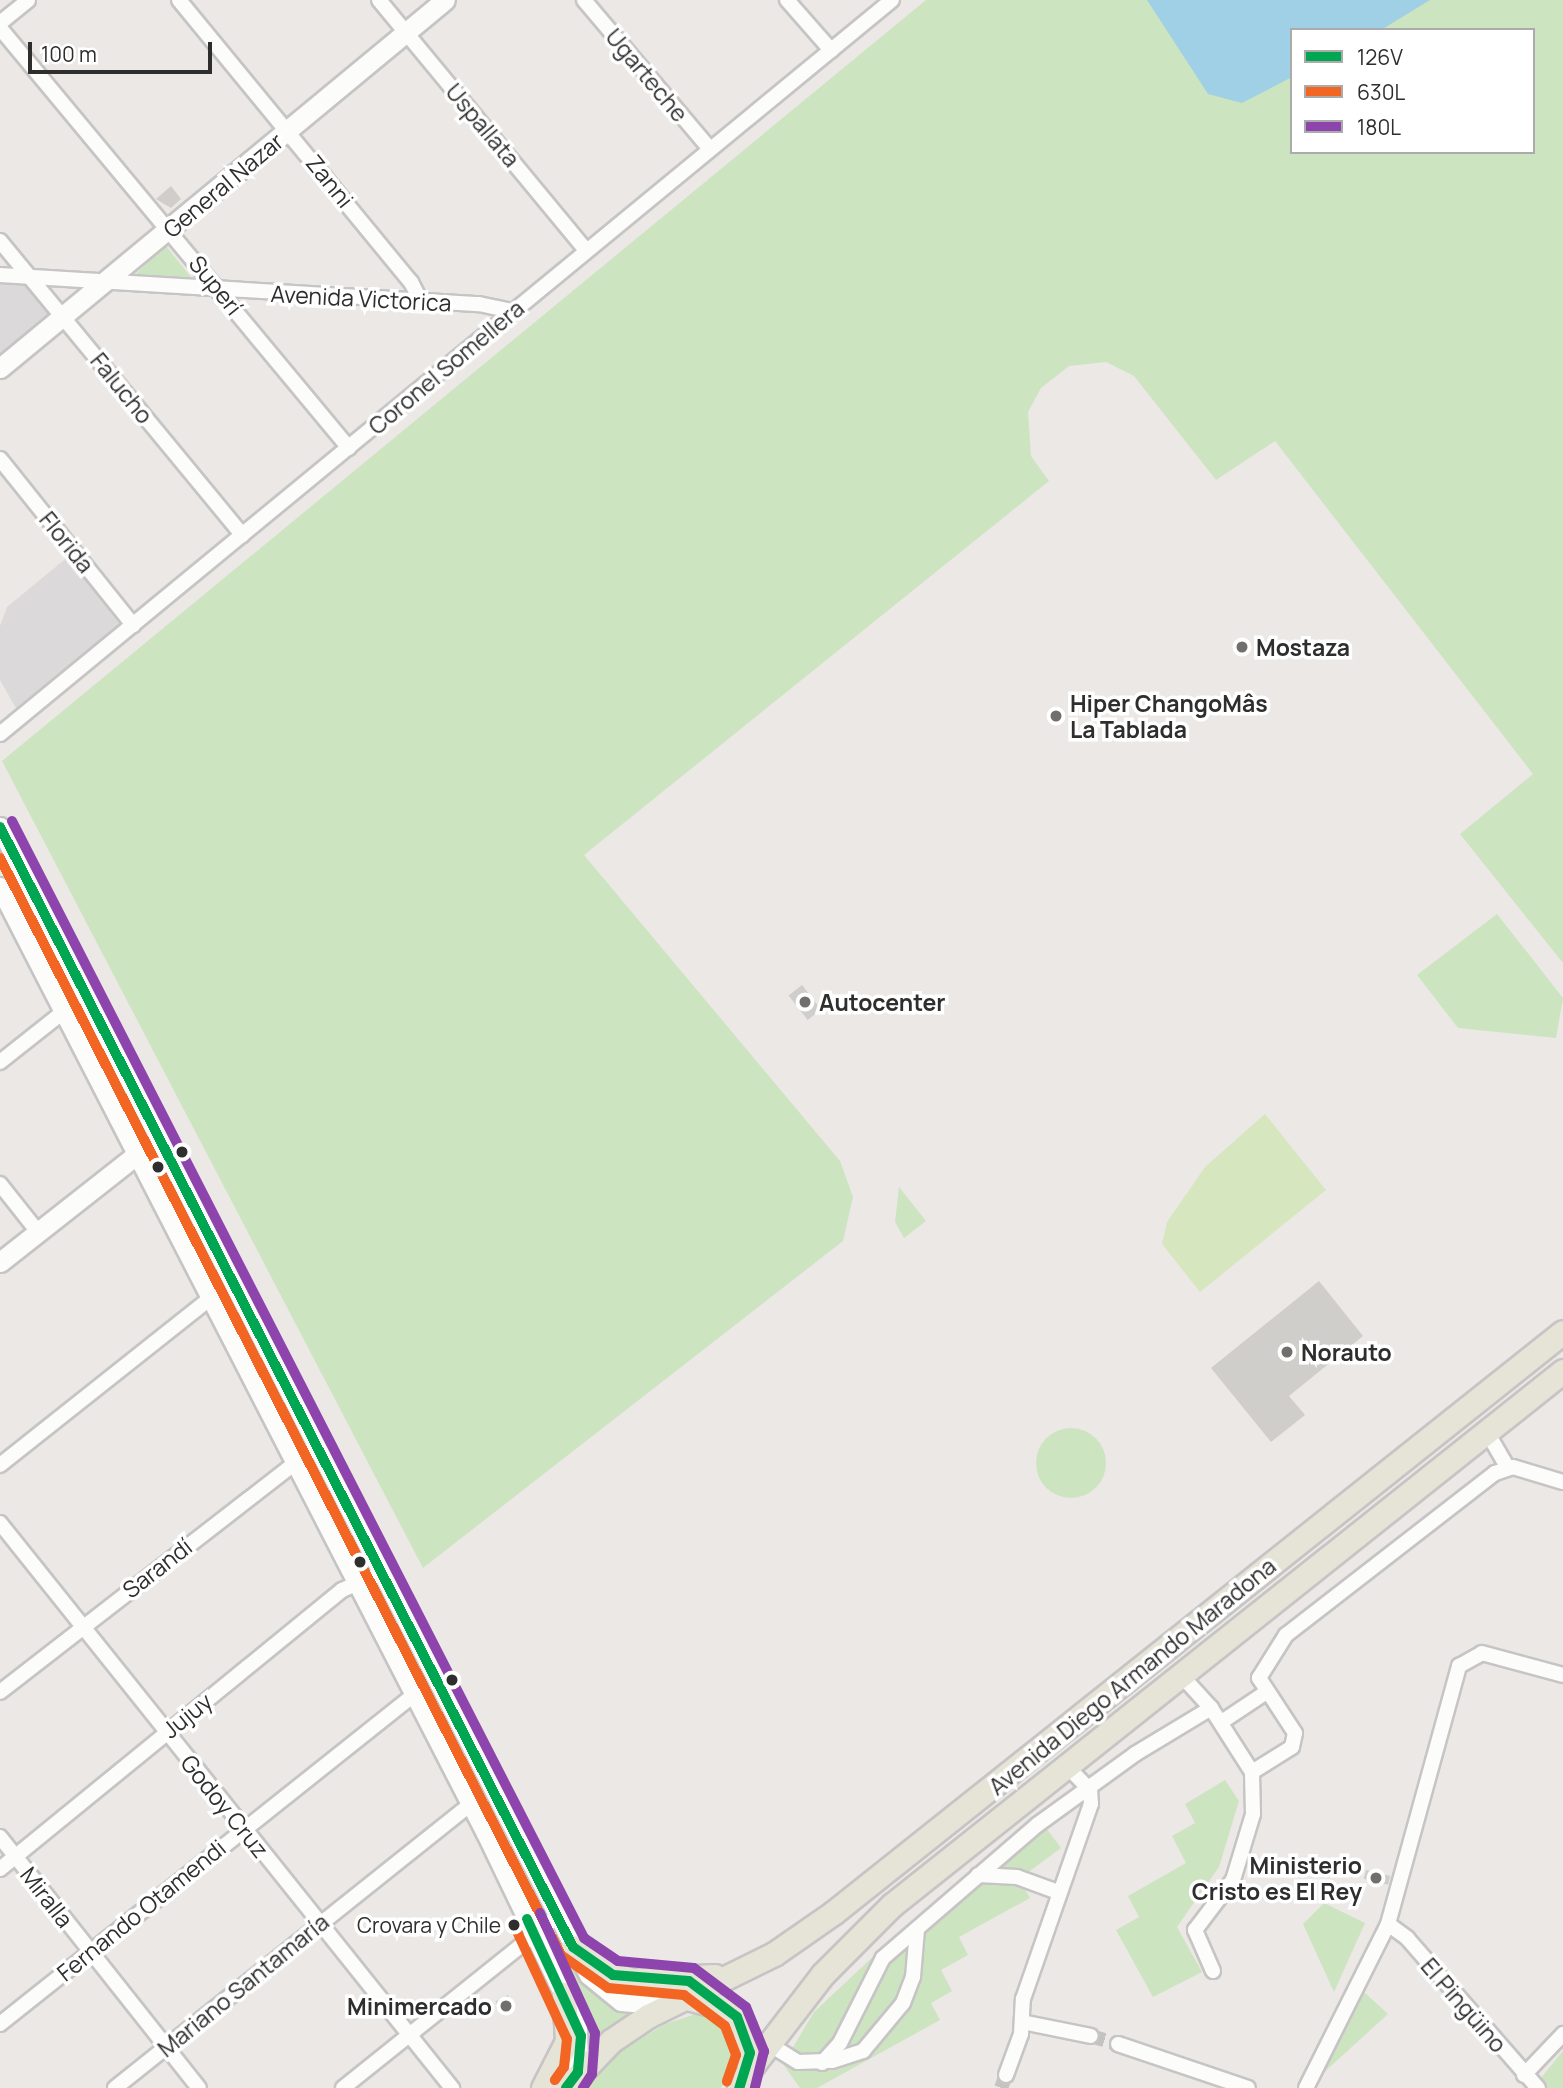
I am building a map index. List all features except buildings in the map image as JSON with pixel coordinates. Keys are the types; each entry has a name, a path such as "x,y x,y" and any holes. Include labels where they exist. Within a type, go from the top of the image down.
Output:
{"main road":[{"name":"General Nazar","path":"0,368 445,0"},
{"path":"0,827 157,1140 573,1947 607,1995 640,2004 687,1994"},
{"path":"0,887 135,1154 358,1581 564,1994 581,2036 572,2080"},
{"path":"0,1262 135,1154 157,1140"},
{"name":"Avenida Diego Armando Maradona","path":"572,2080 611,2041 687,1994 743,1970 801,1936 874,1882 1563,1332"},
{"name":"Avenida Diego Armando Maradona","path":"744,2079 769,2044 862,1932 1563,1371"},
{"path":"573,1947 613,1975 687,1994 726,2008 749,2040 744,2079"},
{"path":"543,2088 567,2041 564,1994"}],"street":[{"path":"0,23 28,0"},
{"name":"Zanni","path":"179,0 411,282 421,302"},
{"name":"Uspallata","path":"379,0 586,250"},
{"name":"Ugarteche","path":"584,0 710,149"},
{"path":"787,0 831,51"},
{"name":"Coronel Somellera","path":"0,734 892,0"},
{"name":"Superí","path":"0,28 170,229 349,448"},
{"name":"Falucho","path":"0,241 242,535"},
{"name":"Avenida Victorica","path":"0,275 222,292 421,302 512,311"},
{"name":"Florida","path":"0,459 133,625"},
{"path":"0,1062 63,1012"},
{"path":"0,1184 38,1232"},
{"path":"0,1465 211,1298"},
{"path":"1487,1432 1507,1466 1563,1482"},
{"name":"Sarandí","path":"0,1692 295,1460 316,1447"},
{"path":"1252,1772 1295,1742 1259,1686 1261,1669 1297,1625 1507,1466"},
{"name":"Godoy Cruz","path":"0,1523 452,2088"},
{"name":"Jujuy","path":"0,1869 166,1732 358,1581 382,1573"},
{"path":"1306,2088 1388,1924 1459,1665 1482,1653 1563,1675"},
{"path":"1181,1675 1223,1721 1252,1772 1253,1814 1233,1880 1195,1930 1213,1971"},
{"name":"Fernando Otamendi","path":"0,2024 243,1827 415,1693"},
{"path":"1223,1721 1265,1693"},
{"path":"822,2063 840,2043 880,1962 1037,1825 1090,1790 1136,1754 1211,1709"},
{"path":"1006,2076 1022,2022 1023,1999 1058,1892 1091,1804 1090,1790 1067,1766"},
{"name":"Mariano Santamaría","path":"115,2088 471,1804"},
{"name":"Miralla","path":"0,1837 198,2088"},
{"path":"978,1875 1017,1877 1058,1892"},
{"path":"343,2088 558,1916"},
{"name":"El Pingüino","path":"1388,1924 1406,1938 1538,2088"},
{"path":"769,2044 790,2060 822,2063 863,2051 892,2022 914,1977 917,1929"},
{"path":"1022,2022 1091,2036"},
{"path":"1524,2074 1563,2034"},
{"path":"1118,2044 1248,2088"}],"shaded area":[{"path":"0,282 29,283 52,309 51,316 0,359"},
{"path":"69,556 119,624 17,710 0,680 0,626 7,607"}],"green space":[{"path":"926,0 1563,0 1563,963 1460,834 1533,774 1275,441 1216,480 1134,376 1106,362 1069,366 1041,388 1028,412 1031,456 1049,481 584,855 840,1161 853,1197 843,1241 423,1568 2,761"},
{"path":"166,246 194,281 131,278"},
{"path":"0,836 142,1120 138,1124 129,1120 0,869"},
{"path":"1497,914 1563,998 1556,1038 1458,1028 1417,975"},
{"path":"1265,1114 1326,1190 1200,1292 1162,1244 1167,1222 1205,1167"},
{"path":"154,1159 161,1163 309,1437 307,1449 297,1443 154,1168"},
{"path":"899,1187 926,1221 904,1238 895,1222"},
{"path":"1071,1428 1096,1438 1106,1463 1096,1488 1071,1498 1046,1488 1036,1463 1046,1438"},
{"path":"317,1463 368,1562 366,1566 356,1563 309,1472"},
{"path":"389,1607 489,1806 439,1711 425,1699 383,1614"},
{"path":"1225,1780 1239,1801 1219,1867 1177,1927 1202,1972 1153,1997 1116,1930 1139,1917 1128,1896 1186,1863 1172,1836 1195,1823 1185,1804"},
{"path":"1038,1817 1061,1848 1019,1879 1030,1898 959,1937 968,1955 941,1970 952,1991 931,2003 940,2020 817,2088 800,2088 783,2064 814,2012 907,1925"},
{"path":"501,1836 511,1838 548,1914 544,1918 535,1916 498,1840"},
{"path":"1324,1903 1365,1923 1334,1992 1303,1924"},
{"path":"550,1931 558,1932 602,1998 634,2011 594,2040 546,1940"},
{"path":"1364,1992 1388,2014 1321,2075"},
{"path":"699,2013 719,2018 737,2041 737,2059 721,2088 580,2088 615,2054 665,2024"},
{"path":"1563,2051 1563,2088 1540,2088 1536,2084"}],"water":[{"path":"1147,0 1430,0 1384,28 1290,28 1290,78 1242,103 1208,94"}],"tunnel":[{"path":"1091,2036 1118,2044"},
{"path":"1001,2088 1006,2075"}],"transit line":[{"name":"180L","path":"12,821 584,1938 618,1961 694,1968 746,2007 764,2051 755,2088"},
{"name":"126V","path":"0,827 573,1947 613,1975 689,1981 737,2017 750,2053 739,2088"},
{"name":"630L","path":"0,858 561,1955 608,1988 684,1995 725,2026 736,2055 727,2081"},
{"name":"180L","path":"540,1913 595,2033 592,2074 583,2088"},
{"name":"126V","path":"527,1919 581,2036 578,2072 566,2088"},
{"name":"630L","path":"514,1925 567,2039 564,2067 555,2080"}],"place":[{"name":"Mostaza","path":"1242,647"},
{"name":"Hiper ChangoMâs La Tablada","path":"1056,716"},
{"name":"Autocenter","path":"805,1002"},
{"name":"Norauto","path":"1287,1352"},
{"name":"Ministerio Cristo es El Rey","path":"1376,1878"},
{"name":"Crovara y Chile","path":"514,1925"},
{"name":"Minimercado","path":"506,2006"}]}
